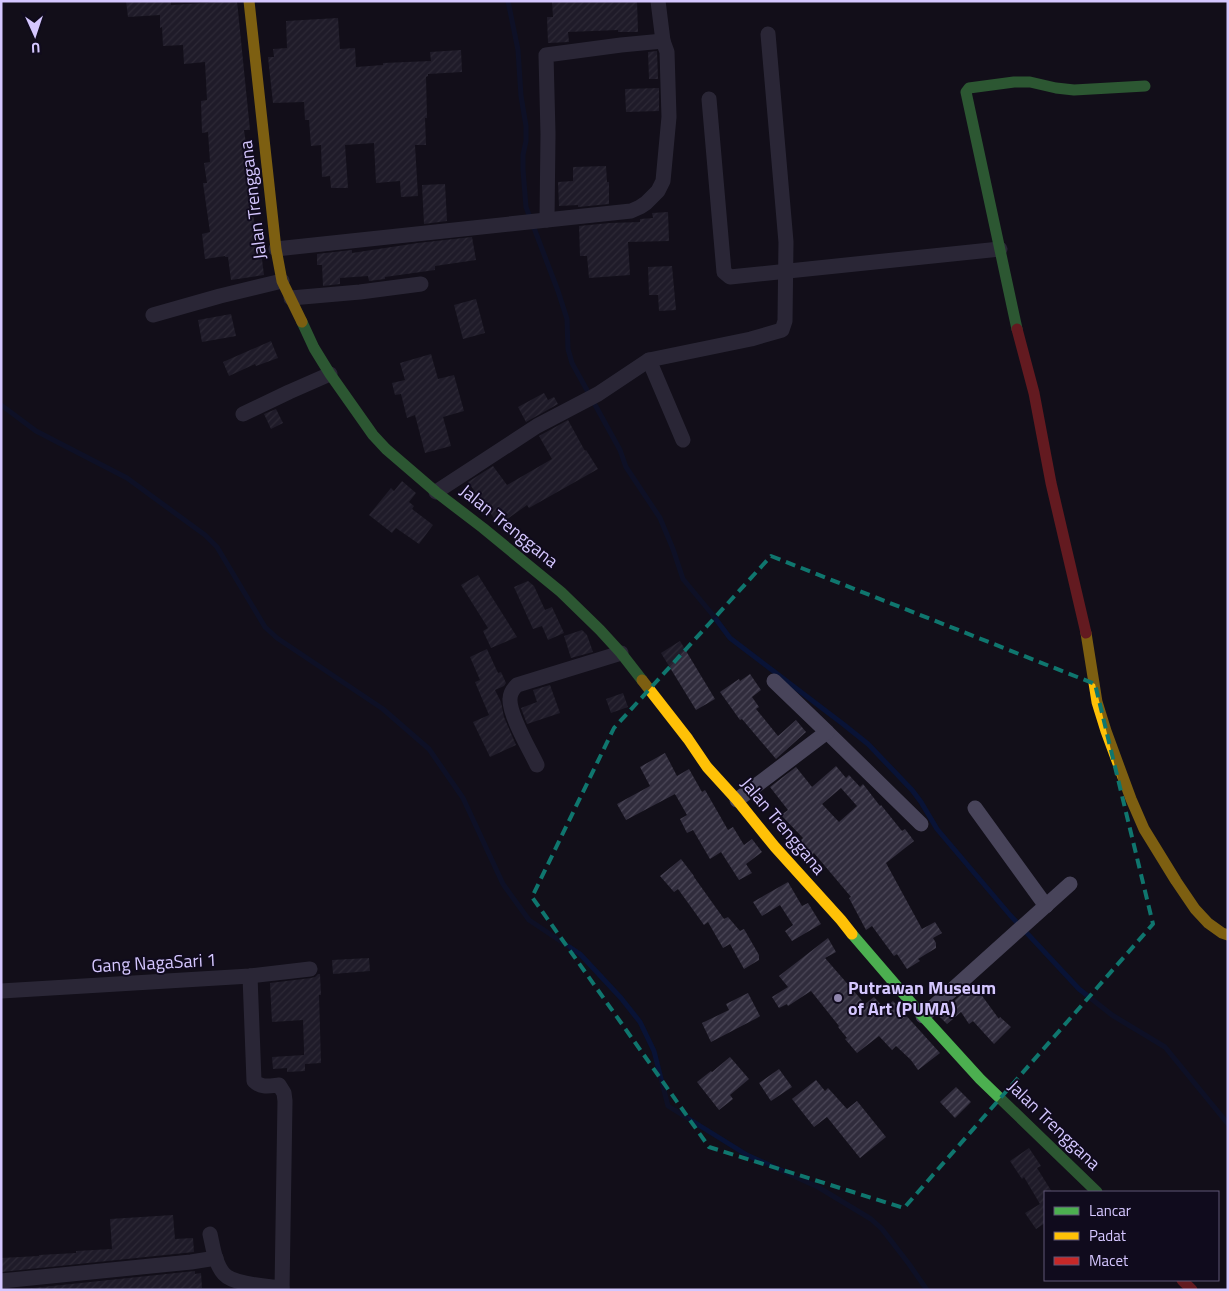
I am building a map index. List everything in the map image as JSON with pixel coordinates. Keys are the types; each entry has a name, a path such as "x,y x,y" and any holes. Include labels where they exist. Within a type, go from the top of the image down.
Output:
{"main road":[{"name":"Jalan Trenggana","path":"249,1 276,249 282,280 314,348 330,374 386,449 580,609 621,653 688,739 707,767 738,800 775,847 841,920 966,1065 1096,1191"},
{"path":"1145,86 1074,90 1030,82 1014,82 974,87 967,90 966,94 1017,328 1034,393 1051,483 1085,628 1097,702 1106,731 1144,829 1195,909 1208,923 1228,935"},
{"path":"1183,1281 1192,1290"}],"street":[{"path":"276,249 631,211 640,207 658,191 663,181 669,117 667,52 663,41 658,1"},
{"path":"768,34 786,242 786,271"},
{"path":"547,220 548,134 546,55 621,44 663,41"},
{"path":"709,99 724,272 730,277 1000,249"},
{"name":"Jalan Trenggana","path":"436,492 537,426 598,394 649,360 751,339 782,330 785,321 786,271"},
{"path":"153,316 282,280"},
{"path":"291,298 420,284"},
{"path":"649,360 683,440"},
{"path":"244,414 330,374"},
{"path":"537,765 511,712 510,699 512,690 517,685 621,653"},
{"path":"774,681 921,824"},
{"path":"738,800 827,732"},
{"path":"975,808 1046,906"},
{"path":"923,1016 1070,884"},
{"name":"Gang NagaSari 1","path":"1,991 250,976 310,969"},
{"path":"210,1234 216,1258 224,1274 230,1279 282,1289 285,1101 284,1093 279,1085 262,1086 254,1081 250,976"},
{"path":"1,1281 216,1258"}],"highlighted area":[{"path":"771,556 1095,684 1153,924 904,1208 709,1147 532,897 614,728"}],"building":[{"path":"126,1 171,1 171,5 237,1 250,130 244,130 250,171 255,171 259,213 253,214 258,245 260,244 264,275 231,280 228,257 205,259 202,234 210,232 203,183 207,183 204,163 210,162 208,132 202,133 201,101 207,100 205,62 184,64 183,45 163,46 160,15 128,17"},
{"path":"552,1 637,1 638,32 618,32 618,30 568,32 569,42 548,43 547,17 553,17"},
{"path":"338,18 340,49 355,48 356,67 383,65 383,63 431,61 430,52 461,50 462,72 428,74 426,77 426,145 415,145 418,196 401,197 400,181 376,183 374,143 345,145 348,188 331,188 330,176 322,177 321,145 311,146 309,120 305,120 304,102 273,103 268,57 274,57 273,49 287,48 286,21"},
{"path":"657,51 658,79 649,79 648,52"},
{"path":"659,88 659,111 626,112 625,89"},
{"path":"606,166 607,182 609,182 609,204 578,207 578,205 559,206 558,182 573,181 573,167"},
{"path":"445,184 447,221 424,224 422,185"},
{"path":"668,212 669,241 628,242 630,275 589,278 587,256 580,256 579,226 640,222 640,219 653,218 652,213"},
{"path":"472,237 476,260 435,266 435,270 369,281 368,276 340,278 340,284 323,286 322,265 317,265 317,254 352,250 352,253"},
{"path":"672,266 676,310 659,311 658,295 649,295 648,267"},
{"path":"476,299 485,333 463,339 454,305"},
{"path":"231,314 236,336 202,342 198,320"},
{"path":"271,341 278,358 256,366 255,364 229,376 223,362"},
{"path":"431,354 438,379 454,375 464,411 443,417 451,446 425,453 415,415 407,418 401,394 395,395 392,383 405,380 400,363"},
{"path":"544,393 548,400 554,397 558,404 526,422 518,407"},
{"path":"276,409 283,423 271,429 264,414"},
{"path":"568,420 585,451 598,469 529,508 527,505 499,525 468,482 493,466 507,485 552,459 539,436"},
{"path":"402,481 416,493 409,502 414,506 412,509 433,525 419,544 396,528 392,533 369,515 391,488 394,491"},
{"path":"478,575 517,637 491,648 483,631 488,628 461,585"},
{"path":"528,581 534,586 545,610 552,607 564,633 548,640 542,626 533,629 514,587"},
{"path":"582,630 587,635 593,652 571,658 564,636"},
{"path":"680,641 715,699 696,710 661,653"},
{"path":"487,649 498,673 501,672 506,683 495,690 516,745 490,757 473,722 489,715 475,682 480,680 470,657"},
{"path":"750,674 761,690 752,697 759,707 756,709 778,736 796,720 806,732 776,759 742,719 740,720 720,692"},
{"path":"550,685 560,713 527,724 521,708 537,702 533,690"},
{"path":"623,693 628,707 611,713 606,699"},
{"path":"665,753 677,776 689,769 702,792 705,790 728,830 733,827 744,845 752,839 762,852 746,864 752,873 739,880 721,852 710,859 693,830 687,833 680,819 687,815 675,794 626,820 617,804 650,786 640,767"},
{"path":"836,766 846,778 849,775 860,787 863,784 902,831 905,829 914,841 886,863 922,929 935,922 942,933 933,938 936,948 918,959 920,961 907,969 897,954 894,956 872,926 866,930 849,898 851,897 814,853 809,858 797,844 803,838 781,815 788,810 770,787 796,767 812,787","holes":["841,788 857,806 839,822 822,804"]},
{"path":"681,859 724,919 728,917 740,931 744,929 759,955 759,960 744,969 730,944 723,948 708,922 704,925 678,889 674,892 660,876"},
{"path":"788,882 802,906 808,903 821,924 792,941 785,931 793,925 780,905 762,916 753,902"},
{"path":"828,938 836,952 825,958 865,1004 874,997 884,1008 893,1001 940,1053 918,1070 911,1060 896,1046 892,1050 879,1036 857,1053 845,1039 847,1038 839,1026 811,991 788,1006 787,1004 779,1008 772,997 788,987 779,976"},
{"path":"369,958 370,971 333,974 332,960"},
{"path":"320,974 321,995 319,995 321,1063 305,1064 305,1071 287,1072 287,1068 273,1069 272,1057 304,1055 303,1020 272,1022 270,983 311,978"},
{"path":"972,985 999,1019 1000,1017 1011,1027 994,1044 973,1021 969,1024 961,1012 947,1024 938,1015"},
{"path":"748,993 760,1016 711,1042 702,1023 729,1010 726,1004"},
{"path":"730,1057 749,1079 730,1095 733,1099 719,1110 697,1082"},
{"path":"779,1069 792,1087 771,1101 759,1083"},
{"path":"816,1080 825,1091 828,1088 847,1109 857,1101 886,1137 860,1158 827,1117 814,1127 792,1099"},
{"path":"956,1087 971,1102 955,1118 940,1102"},
{"path":"1029,1148 1041,1166 1037,1168 1051,1191 1044,1191 1044,1224 1036,1229 1025,1213 1040,1204 1024,1177 1022,1179 1010,1161"},
{"path":"173,1215 175,1239 193,1238 194,1252 1,1272 1,1258 112,1249 110,1219"},
{"path":"195,1271 195,1274 201,1273 202,1288 174,1290 14,1290"}],"waterway":[{"path":"508,1 518,50 521,96 526,126 526,141 523,155 526,207 567,319 568,349 572,363 620,450 626,467 660,518 683,579 730,638 868,744 912,790 937,829 1010,915 1079,989 1112,1015 1165,1047 1228,1124"},
{"path":"1,405 36,431 127,478 205,535 217,547 265,627 277,638 383,709 429,749 463,798 503,884 529,920 580,954 621,998 640,1022 654,1051 668,1106 747,1155 818,1187 871,1219 882,1229 927,1290"}],"traffic: fast":[{"path":"1017,329 966,92 969,88 1014,82 1030,82 1074,90 1145,86"},
{"path":"302,322 314,348 330,374 373,435 386,449 436,492 561,592 600,630 642,680"},
{"path":"852,934 980,1079 1096,1191"}],"traffic: slow":[{"path":"249,1 276,249 282,281 302,322"},
{"path":"1086,633 1097,702 1131,799 1144,829 1195,909 1208,923 1228,935"},
{"path":"642,680 688,739 707,767 852,934"}],"traffic: jam":[{"path":"1017,329 1034,393 1051,483 1086,633"},
{"path":"1183,1281 1192,1290"}],"place":[{"name":"Putrawan Museum of Art (PUMA)","path":"838,998"}]}
